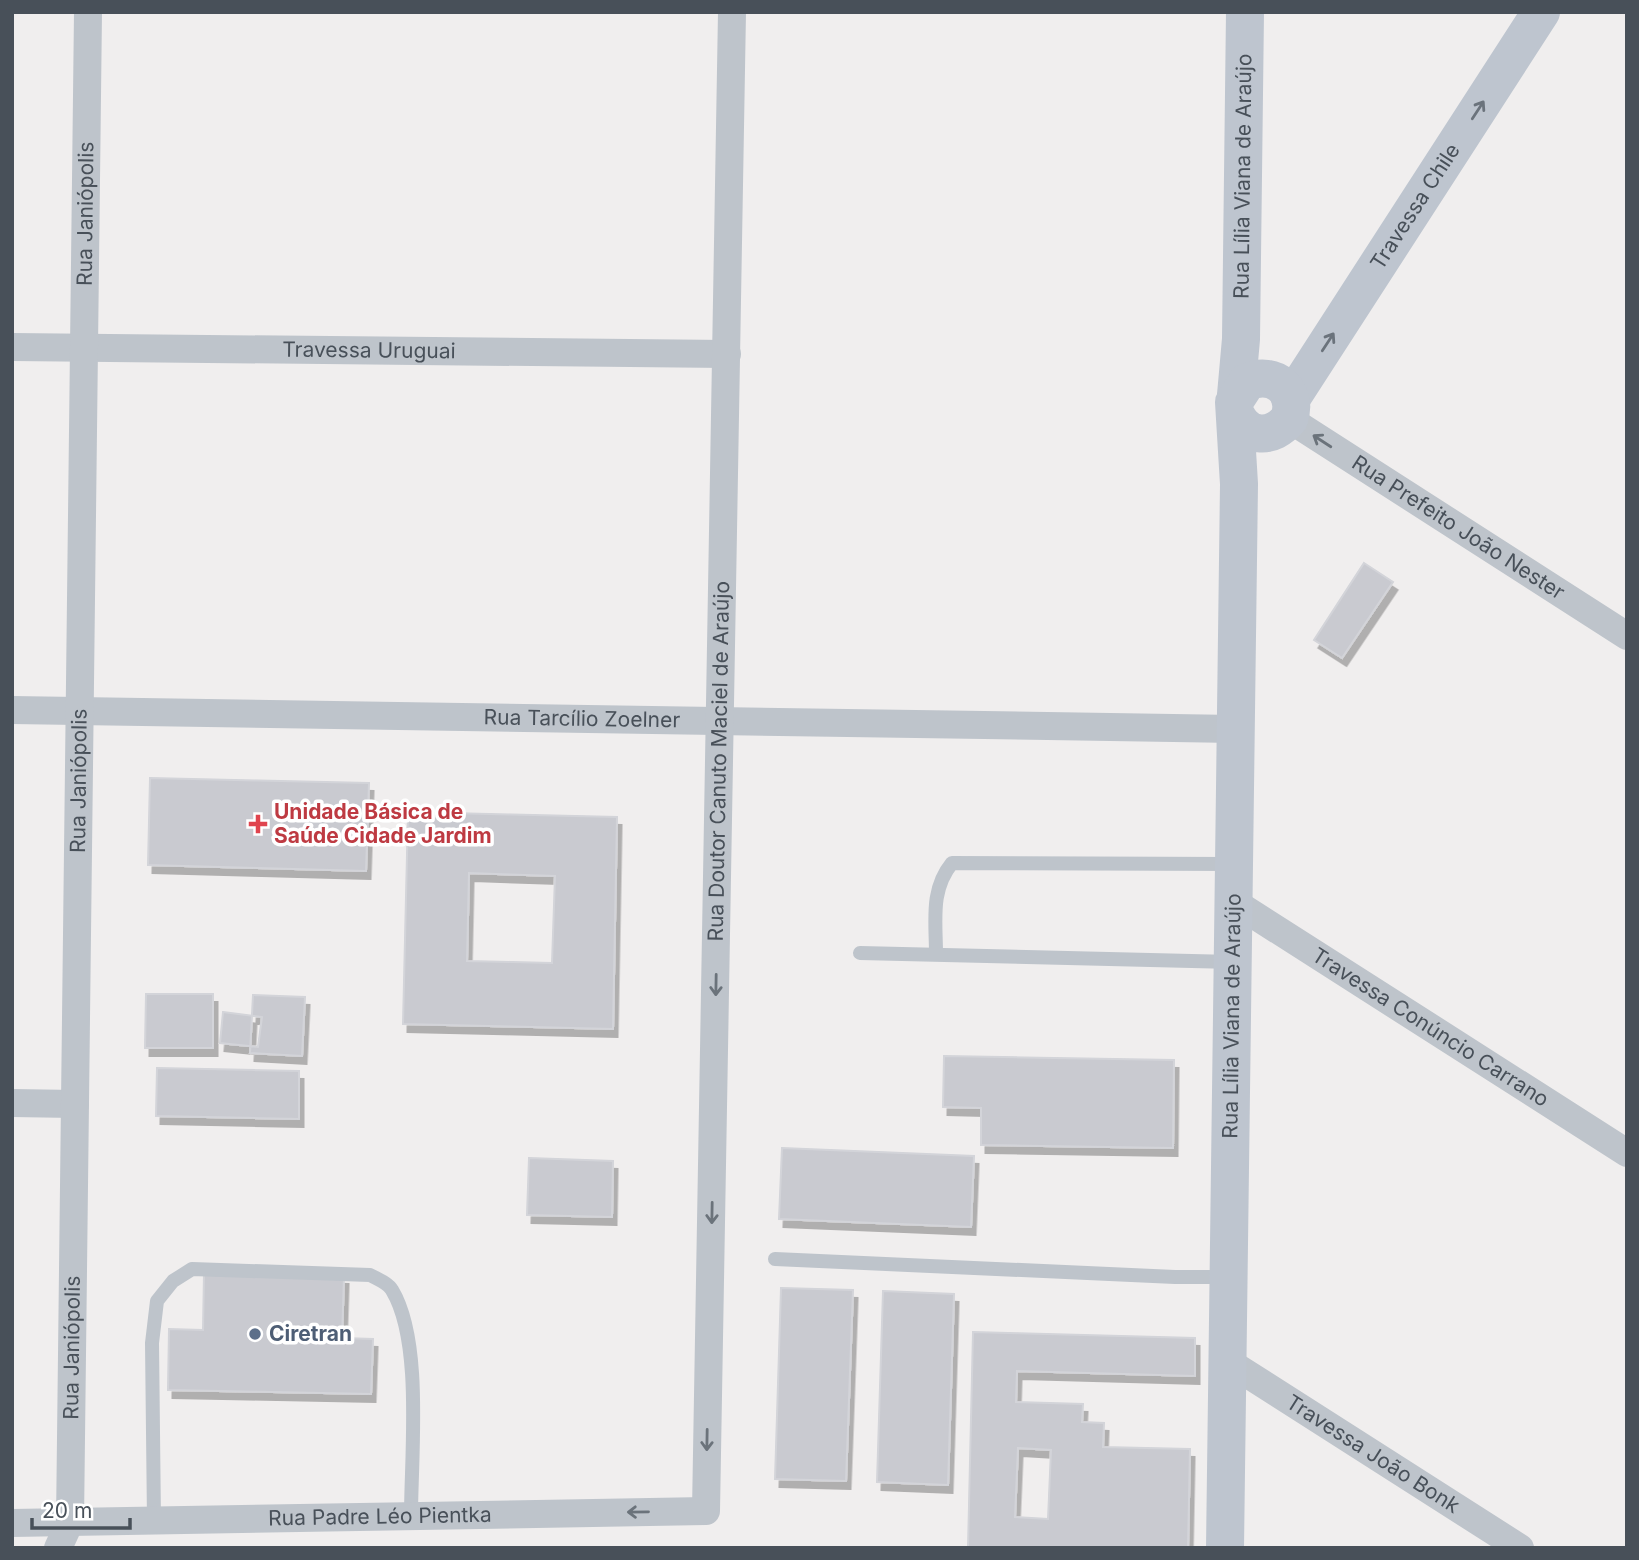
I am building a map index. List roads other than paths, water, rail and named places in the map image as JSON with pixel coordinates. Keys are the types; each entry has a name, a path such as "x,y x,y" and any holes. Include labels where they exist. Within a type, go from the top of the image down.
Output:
{"street":[{"name":"Rua Janiópolis","path":"58,1548 70,1522 88,12"},
{"name":"Rua Doutor Canuto Maciel de Araújo","path":"706,1511 732,12"},
{"name":"Rua Lília Viana de Araújo","path":"1225,1548 1239,484 1260,407 1241,340 1245,12"},
{"name":"Travessa Chile","path":"1260,407 1541,12"},
{"name":"Travessa Uruguai","path":"12,347 727,354"},
{"name":"Rua Prefeito João Nester","path":"1260,407 1627,636"},
{"name":"Rua Tarcílio Zoelner","path":"12,710 1236,729"},
{"name":"Travessa Conúncio Carrano","path":"1234,902 1627,1153"},
{"path":"12,1103 75,1104"},
{"name":"Travessa João Bonk","path":"1227,1361 1520,1548"},
{"name":"Rua Padre Léo Pientka","path":"12,1523 706,1511"}],"lane":[{"path":"936,954 936,892 942,876 952,863 1234,864"},
{"path":"860,953 1233,962"},
{"path":"775,1259 1175,1278 1229,1277"},
{"path":"153,1521 152,1343 156,1301 173,1281 192,1269 370,1276 391,1287 403,1316 411,1350 411,1516"}],"place":[{"name":"Unidade Básica de Saúde Cidade Jardim","path":"258,824"},
{"name":"Ciretran","path":"255,1334"}]}
